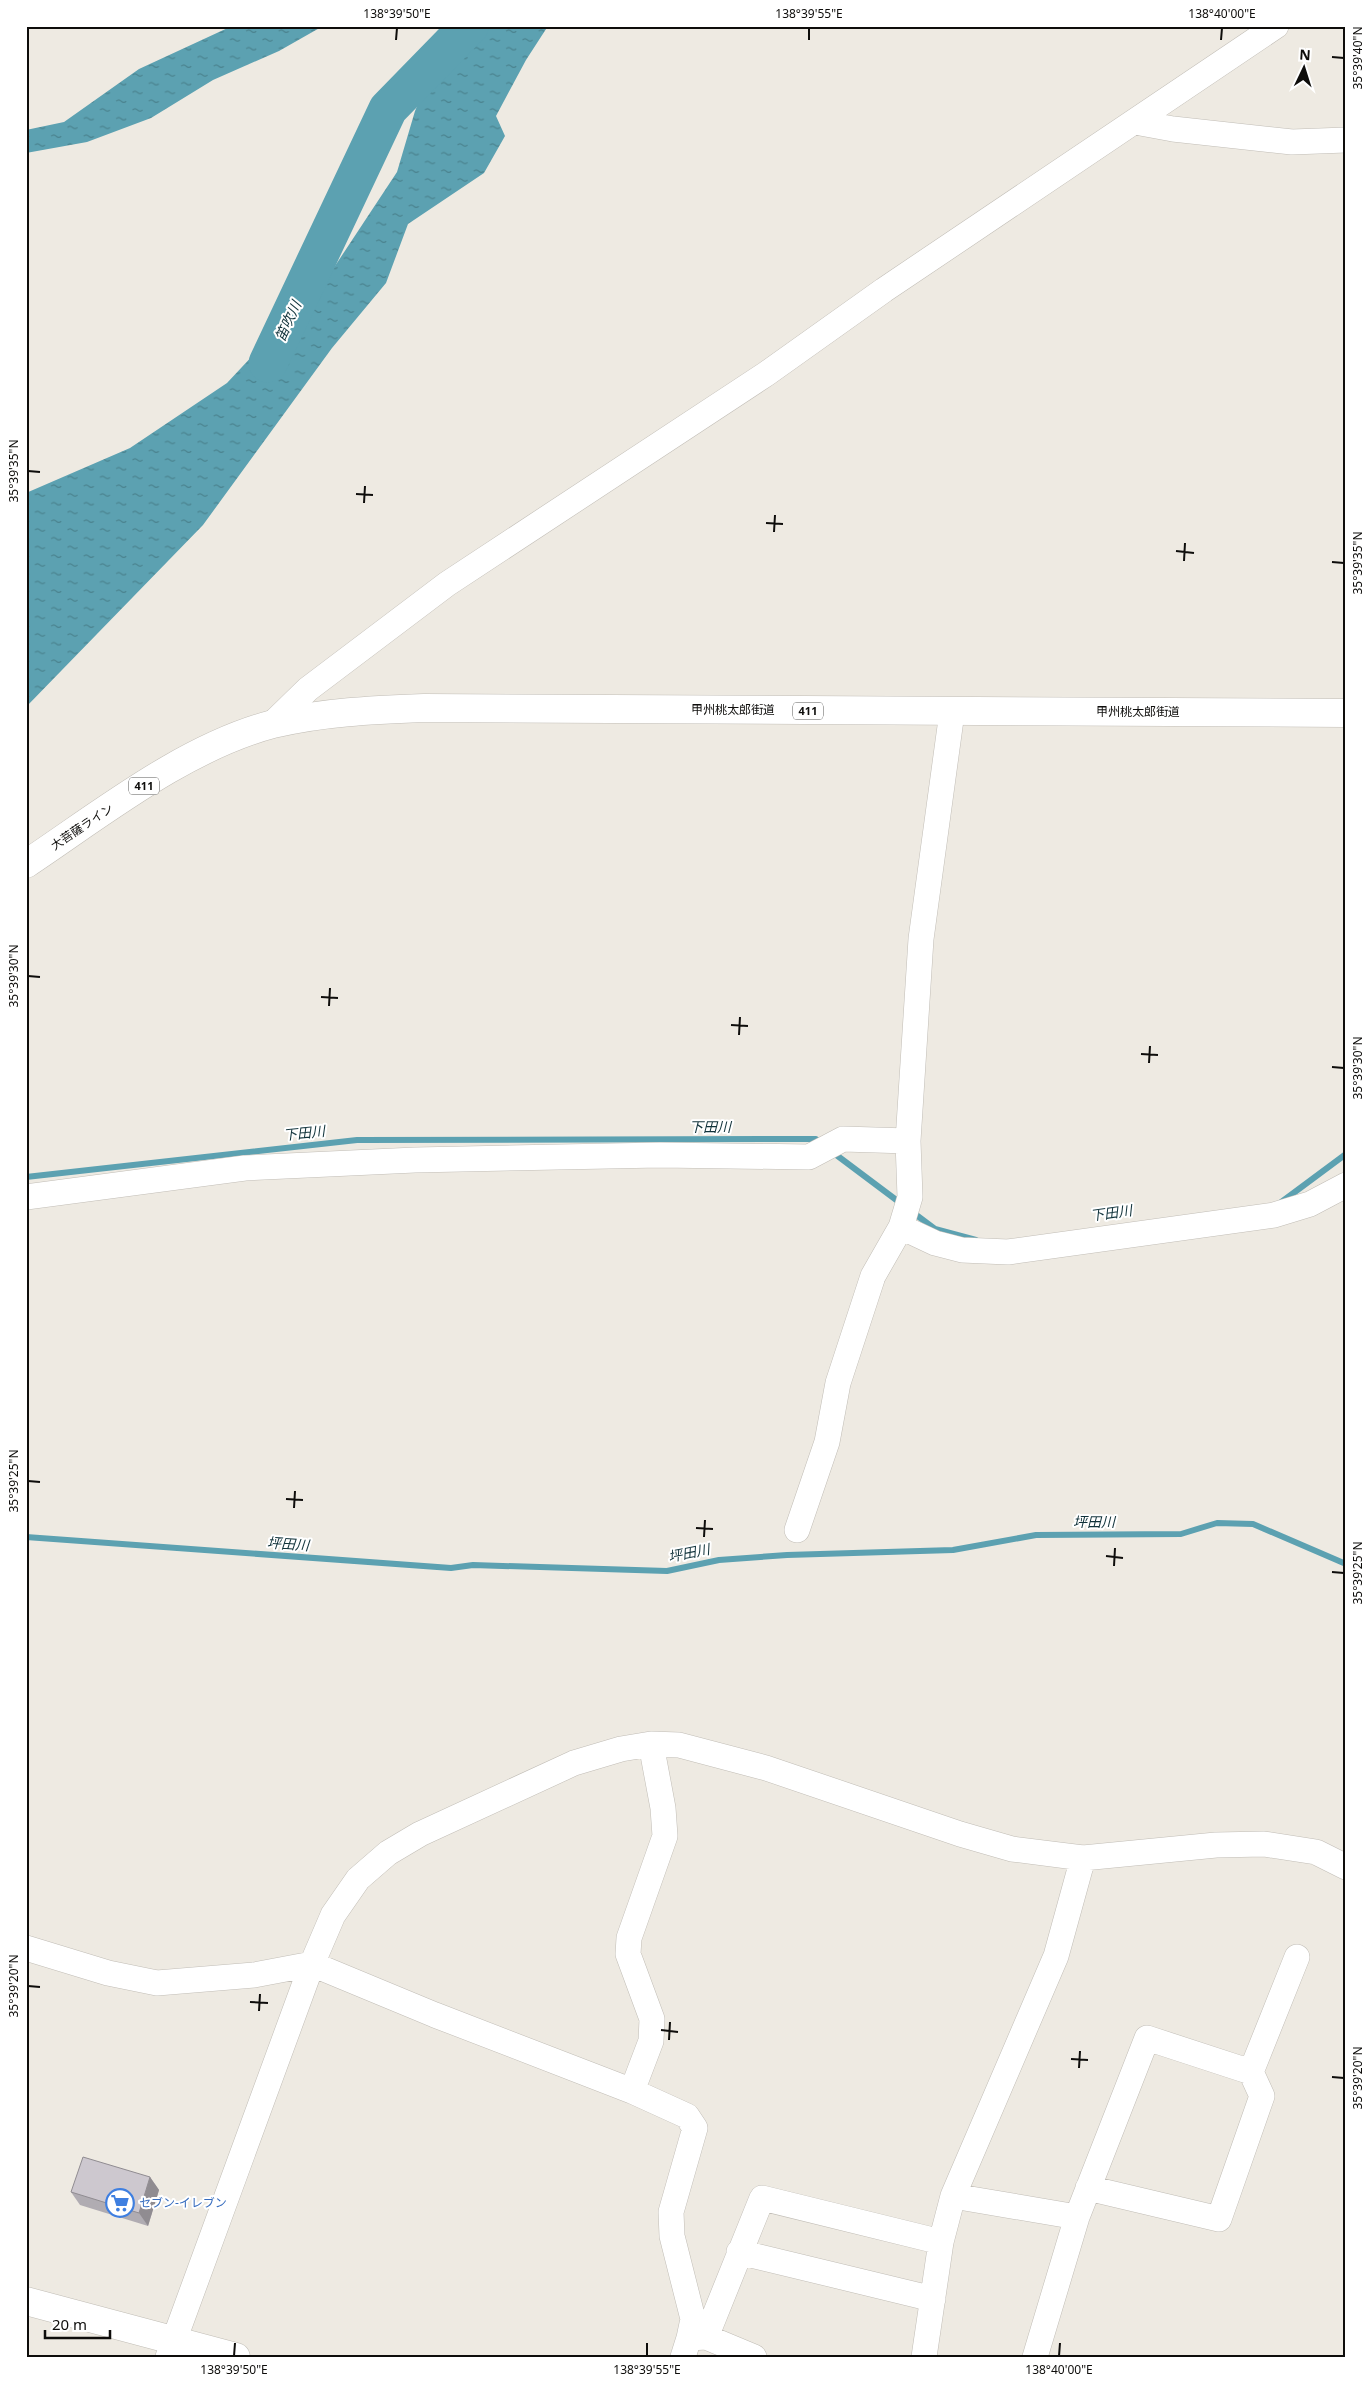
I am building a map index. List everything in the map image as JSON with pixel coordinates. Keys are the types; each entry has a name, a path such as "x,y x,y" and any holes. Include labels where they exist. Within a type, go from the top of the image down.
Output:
{"main road":[{"name":"甲州桃太郎街道","path":"271,725 317,715 424,708 1346,713"},
{"name":"大菩薩ライン","path":"26,864 178,764 225,742 271,725"},
{"path":"26,2301 170,2349 236,2357"}],"street":[{"path":"271,725 308,688 447,584 766,374 884,290 1276,26"},
{"path":"1135,122 1173,129 1292,142 1346,140"},
{"path":"797,1530 828,1442 838,1383 873,1276 901,1224 910,1197 908,1141 921,939 952,712"},
{"path":"26,1197 245,1168 415,1160 650,1155 809,1157 843,1139 908,1141"},
{"path":"901,1224 935,1243 962,1250 1008,1252 1274,1215 1310,1204 1346,1185"},
{"path":"632,2091 651,2041 652,2019 628,1954 629,1938 665,1836 663,1808 651,1744"},
{"path":"170,2349 312,1964 333,1915 358,1879 388,1853 420,1834 574,1763 621,1748 651,1744 679,1745 766,1768 960,1834 1012,1849 1083,1858 1216,1846 1264,1844 1316,1852 1346,1867"},
{"path":"924,2357 941,2242 953,2196 1056,1956 1083,1858"},
{"path":"26,1948 108,1973 157,1983 254,1975 312,1964 434,2015 632,2091 688,2116 695,2128 671,2212 672,2236 692,2319 693,2344"},
{"path":"1088,2188 1220,2219 1262,2096 1251,2072 1296,1957"},
{"path":"1035,2357 1077,2217 1147,2038 1251,2072"},
{"path":"953,2196 1077,2217"},
{"path":"693,2344 739,2252 762,2198 941,2242"},
{"path":"739,2252 932,2299"},
{"path":"693,2344 754,2357"}],"water":[{"path":"232,26 323,26 279,51 213,80 151,118 87,142 26,153 26,130 64,122 139,69"},
{"path":"453,26 548,26 526,60 496,116 505,136 484,173 408,224 386,283 332,348 203,525 26,707 26,493 130,448 227,383 331,272 397,172 415,111"}],"building":[{"path":"83,2157 150,2177 139,2213 71,2192"}],"waterway":[{"name":"笛吹川","path":"268,363 388,109 469,26"},
{"name":"下田川","path":"26,1177 357,1140 816,1139 821,1143"},
{"name":"下田川","path":"831,1151 903,1205"},
{"name":"下田川","path":"1280,1203 1346,1154"},
{"name":"下田川","path":"911,1211 935,1229 976,1240"},
{"name":"坪田川","path":"26,1537 451,1568 473,1565 667,1571 719,1560 787,1555 953,1550 1036,1535 1181,1534 1217,1523 1253,1524 1346,1564"}],"place":[{"name":"セブン-イレブン","path":"120,2203"}]}
